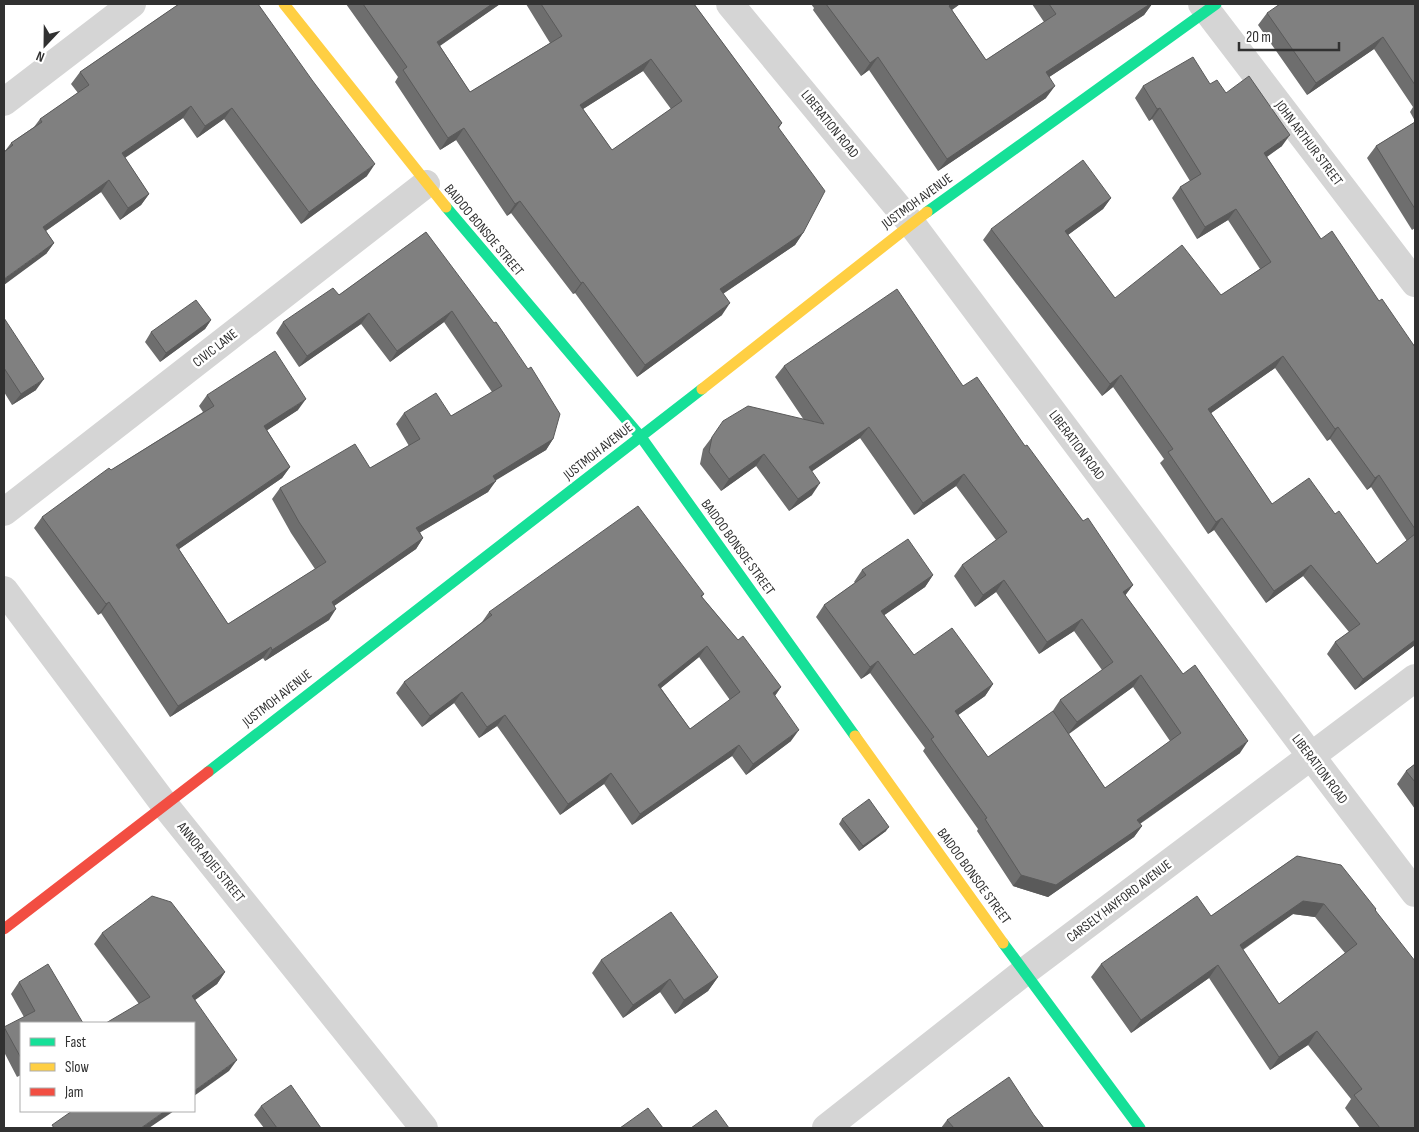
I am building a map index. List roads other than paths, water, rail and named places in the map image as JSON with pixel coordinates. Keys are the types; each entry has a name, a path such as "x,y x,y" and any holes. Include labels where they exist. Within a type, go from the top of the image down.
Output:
{"street":[{"path":"4,102 132,4"},
{"name":"BAIDOO BONSOE STREET","path":"284,4 426,184 641,437 1024,972 1140,1128"},
{"name":"LIBERATION ROAD","path":"730,4 911,223 1415,893"},
{"name":"JUSTMOH AVENUE","path":"4,929 641,437 911,223 1208,6"},
{"name":"JOHN ARTHUR STREET","path":"1208,6 1414,280"},
{"name":"CIVIC LANE","path":"4,512 426,184"},
{"name":"ANNOR ADJEI STREET","path":"4,590 164,804 424,1128"},
{"name":"CARSELY HAYFORD AVENUE","path":"826,1128 1024,972 1415,678"}]}
